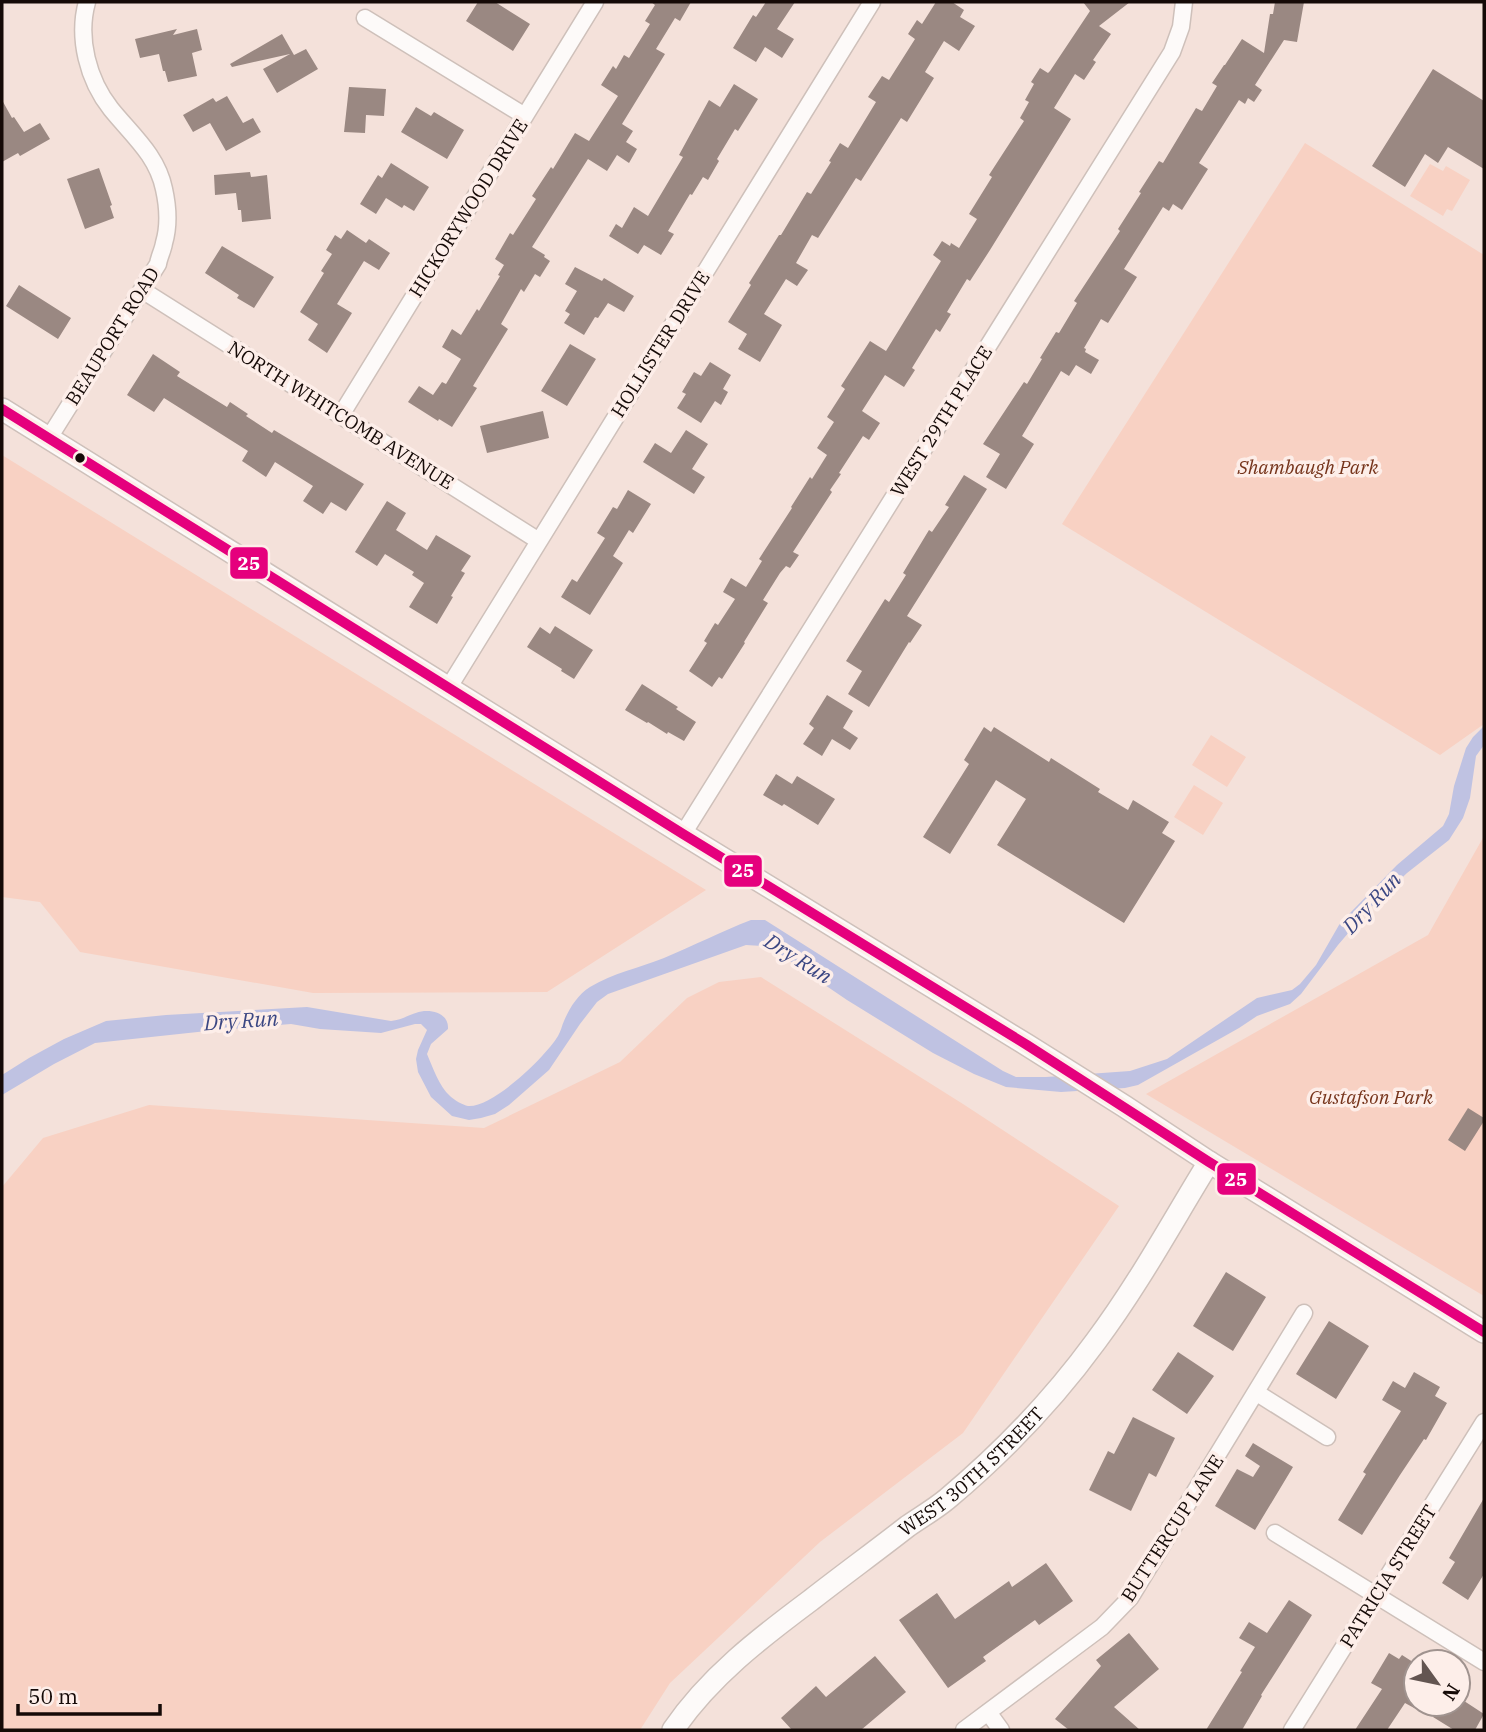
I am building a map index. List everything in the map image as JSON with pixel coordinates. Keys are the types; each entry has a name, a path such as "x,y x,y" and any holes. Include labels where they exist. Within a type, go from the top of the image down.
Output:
{"street":[{"name":"BEAUPORT ROAD","path":"49,439 158,264 165,239 167,213 164,188 151,156 112,110 93,79 83,36 86,2"},
{"name":"HICKORYWOOD DRIVE","path":"341,415 596,2"},
{"name":"HOLLISTER DRIVE","path":"449,687 872,2"},
{"name":"WEST 29TH PLACE","path":"684,834 1172,52 1181,27 1184,2"},
{"path":"365,18 525,116"},
{"name":"NORTH WHITCOMB AVENUE","path":"142,290 539,541"},
{"path":"2,409 1484,1332"},
{"name":"WEST 30TH STREET","path":"673,1730 711,1684 756,1641 947,1499 1036,1414 1098,1339 1209,1161"},
{"name":"BUTTERCUP LANE","path":"964,1730 1102,1627 1130,1598 1304,1313"},
{"path":"1257,1393 1327,1437"},
{"name":"PATRICIA STREET","path":"1292,1730 1484,1422"},
{"path":"1275,1533 1484,1662"},
{"path":"988,1713 1001,1730"}],"green space":[{"name":"Shambaugh Park","path":"1305,143 1484,255 1484,724 1440,755 1062,524"},
{"path":"1430,164 1443,171 1446,166 1470,180 1452,211 1447,209 1443,216 1410,196"},
{"path":"2,455 706,890 547,992 313,993 80,952 40,902 2,897"},
{"path":"1211,735 1246,757 1227,787 1192,765"},
{"path":"1194,785 1223,803 1203,835 1174,817"},
{"name":"Gustafson Park","path":"1484,836 1484,1296 1146,1094 1428,935"},
{"path":"761,977 1119,1206 963,1433 820,1542 670,1683 640,1730 2,1730 2,1187 43,1138 149,1105 484,1128 620,1062 687,998 719,982"}],"water":[{"name":"Dry Run","path":"1484,726 1484,745 1476,756 1470,798 1463,818 1449,840 1407,873 1368,910 1301,994 1290,1004 1257,1016 1138,1085 1061,1092 1006,1087 933,1053 847,1000 775,951 762,946 746,945 608,994 597,1002 549,1070 509,1105 495,1114 481,1118 469,1120 452,1116 431,1097 418,1072 416,1059 427,1030 421,1024 381,1033 291,1024 95,1043 2,1095 2,1075 64,1039 106,1021 307,1007 391,1021 424,1011 441,1015 448,1024 448,1029 431,1044 427,1054 437,1077 452,1098 468,1106 479,1104 504,1090 542,1056 558,1036 574,1002 590,987 751,920 765,920 1016,1077 1130,1071 1167,1059 1257,998 1292,990 1300,984 1316,965 1339,925 1397,865 1443,826 1449,814 1454,786 1466,748"}],"building":[{"path":"478,2 495,2 530,24 513,51 466,21"},
{"path":"651,2 691,2 680,21 675,18 656,49 665,54 622,124 633,131 626,142 637,149 629,163 617,155 607,171 588,159 532,247 550,261 540,277 535,274 524,292 521,289 501,324 508,329 473,386 477,388 452,427 439,419 438,421 408,402 419,386 433,395 442,382 446,384 461,359 442,347 452,329 461,335 477,309 479,311 504,265 495,259 510,233 513,235 536,199 532,196 551,167 553,169 575,133 589,141 618,96 601,85 613,66 616,69 624,55 629,58 650,24 645,21 655,5"},
{"path":"766,2 795,2 777,29 794,39 782,58 765,47 756,62 733,48 753,15 756,17"},
{"path":"936,2 952,2 964,10 960,17 975,26 959,51 944,41 925,72 934,78 907,122 901,118 861,181 856,178 818,238 812,235 796,263 808,270 797,286 786,279 764,314 782,325 760,362 738,349 747,334 728,322 779,235 807,192 811,194 840,143 848,148 876,102 868,97 882,76 889,80 915,39 908,34 917,20 922,24"},
{"path":"1083,2 1130,2 1099,26 1111,34 1093,60 1096,62 1084,80 1075,74 1054,108 1071,119 970,281 967,279 947,312 951,314 940,332 936,329 912,368 915,370 904,387 885,375 862,411 880,423 869,440 863,436 839,473 841,474 830,490 832,492 793,552 799,555 790,568 786,566 780,573 763,600 768,603 745,643 722,679 719,677 712,687 689,671 707,643 704,641 715,623 718,625 735,599 723,592 731,578 746,587 762,561 759,559 810,477 812,479 827,455 817,448 834,422 827,417 845,389 841,386 870,341 886,351 941,261 933,255 942,241 959,248 977,219 969,214 992,177 989,175 1024,121 1020,118 1029,102 1025,100 1034,84 1031,82 1040,68 1048,73 1050,71 1090,11"},
{"path":"1275,2 1304,2 1297,42 1284,40 1255,85 1262,90 1254,102 1248,98 1245,104 1239,100 1199,163 1208,169 1182,210 1173,204 1169,211 1163,207 1124,269 1137,277 1108,323 1101,319 1084,348 1085,352 1099,360 1091,374 1076,365 1069,376 1061,371 1022,436 1034,444 1006,489 986,477 1000,454 983,444 1024,382 1027,384 1056,332 1059,333 1077,303 1074,301 1120,231 1118,229 1159,161 1163,163 1196,108 1202,111 1217,86 1212,83 1242,39 1264,53 1270,14 1273,14"},
{"path":"177,29 173,35 197,29 202,50 192,53 197,76 168,82 159,54 140,58 135,39"},
{"path":"282,34 294,55 306,49 318,69 277,93 263,69 290,54 232,67 230,64"},
{"path":"1433,69 1484,101 1484,169 1448,147 1438,163 1425,154 1405,187 1372,166"},
{"path":"734,84 758,99 738,131 735,129 708,180 703,177 692,195 690,194 668,231 674,234 661,255 644,245 638,254 609,236 616,224 622,228 634,207 648,216 683,157 679,155 709,100 720,107"},
{"path":"349,87 386,89 384,116 366,115 365,133 344,132"},
{"path":"227,96 243,123 253,118 261,132 226,151 210,123 193,132 183,115 213,98 216,102"},
{"path":"2,100 24,132 40,123 50,139 20,156 18,153 2,162"},
{"path":"416,107 431,116 434,112 464,130 447,159 401,132"},
{"path":"391,163 429,187 414,211 404,205 402,208 386,198 376,214 360,204 378,175 382,178"},
{"path":"99,168 114,218 85,229 67,179"},
{"path":"250,172 251,177 267,175 271,219 242,222 236,193 215,195 214,175"},
{"path":"347,230 366,243 369,239 390,253 379,270 364,261 337,304 352,313 327,353 308,340 318,324 300,312 324,273 321,271 332,254 326,250 335,235 341,239"},
{"path":"222,246 274,277 254,308 205,273"},
{"path":"575,267 602,281 604,278 634,296 624,312 608,303 584,335 564,323 570,314 565,311 577,291 565,284"},
{"path":"19,285 71,318 58,339 6,306"},
{"path":"570,344 596,359 567,406 541,391"},
{"path":"153,354 180,372 177,376 227,407 230,402 272,433 274,430 364,484 346,511 331,502 323,514 303,501 313,486 275,462 266,477 242,461 248,451 164,398 154,412 127,395"},
{"path":"710,362 731,375 723,389 728,392 721,405 715,401 701,423 677,408 686,394 682,392 694,372 701,376"},
{"path":"543,411 549,438 487,453 480,426"},
{"path":"686,430 708,444 692,469 705,477 694,494 643,462 655,443 671,453"},
{"path":"964,475 987,489 907,616 922,625 869,707 848,694 862,671 846,661 885,599 889,602 929,530 932,532 949,507 945,505"},
{"path":"628,490 651,504 633,533 629,530 613,556 623,563 590,615 561,597 572,579 577,582 605,538 597,533 613,507 617,509"},
{"path":"387,501 406,513 396,530 427,550 436,535 471,556 461,571 465,573 451,596 453,597 437,624 409,607 424,583 412,575 414,572 385,554 377,566 355,552"},
{"path":"555,626 593,650 574,679 527,647 540,627 550,634"},
{"path":"642,684 696,722 684,741 625,710"},
{"path":"827,695 853,711 843,728 858,738 850,750 832,739 822,756 803,744 814,728 809,724"},
{"path":"984,727 991,732 994,727 1049,762 1051,758 1128,810 1133,800 1169,822 1162,833 1175,841 1124,923 997,845 1026,799 996,780 950,854 923,837 969,764 964,760"},
{"path":"776,774 792,784 797,776 835,799 818,825 784,804 782,806 763,795"},
{"path":"1468,1108 1484,1118 1484,1121 1465,1151 1448,1140"},
{"path":"1226,1272 1266,1297 1233,1351 1193,1326"},
{"path":"1329,1321 1369,1346 1336,1399 1296,1374"},
{"path":"1178,1352 1214,1376 1187,1414 1152,1390"},
{"path":"1414,1372 1440,1387 1435,1396 1447,1403 1426,1440 1424,1439 1362,1535 1338,1520 1366,1474 1363,1472 1401,1411 1382,1400 1393,1381 1405,1388"},
{"path":"1133,1417 1175,1438 1156,1477 1149,1473 1131,1511 1089,1490 1108,1451 1114,1454"},
{"path":"1253,1443 1293,1467 1255,1530 1215,1506 1237,1469 1253,1477 1260,1466 1245,1456"},
{"path":"1484,1498 1484,1574 1468,1600 1442,1583 1455,1562 1449,1558"},
{"path":"1046,1563 1073,1601 1039,1625 1035,1620 983,1657 986,1661 948,1688 899,1620 937,1593 955,1619 1009,1581 1012,1587"},
{"path":"1289,1600 1312,1615 1242,1730 1206,1730 1255,1647 1239,1638 1249,1622 1267,1633"},
{"path":"1129,1633 1159,1669 1114,1707 1140,1730 1069,1730 1055,1719 1101,1666 1096,1660"},
{"path":"1389,1653 1399,1659 1402,1655 1402,1708 1387,1730 1355,1730 1382,1689 1371,1683"},
{"path":"875,1656 906,1692 861,1730 792,1730 781,1718 816,1686 826,1697"},
{"path":"1472,1706 1484,1714 1475,1730 1454,1730 1435,1718 1472,1718"}],"transit line":[{"name":"25","path":"2,409 1484,1332"}]}
